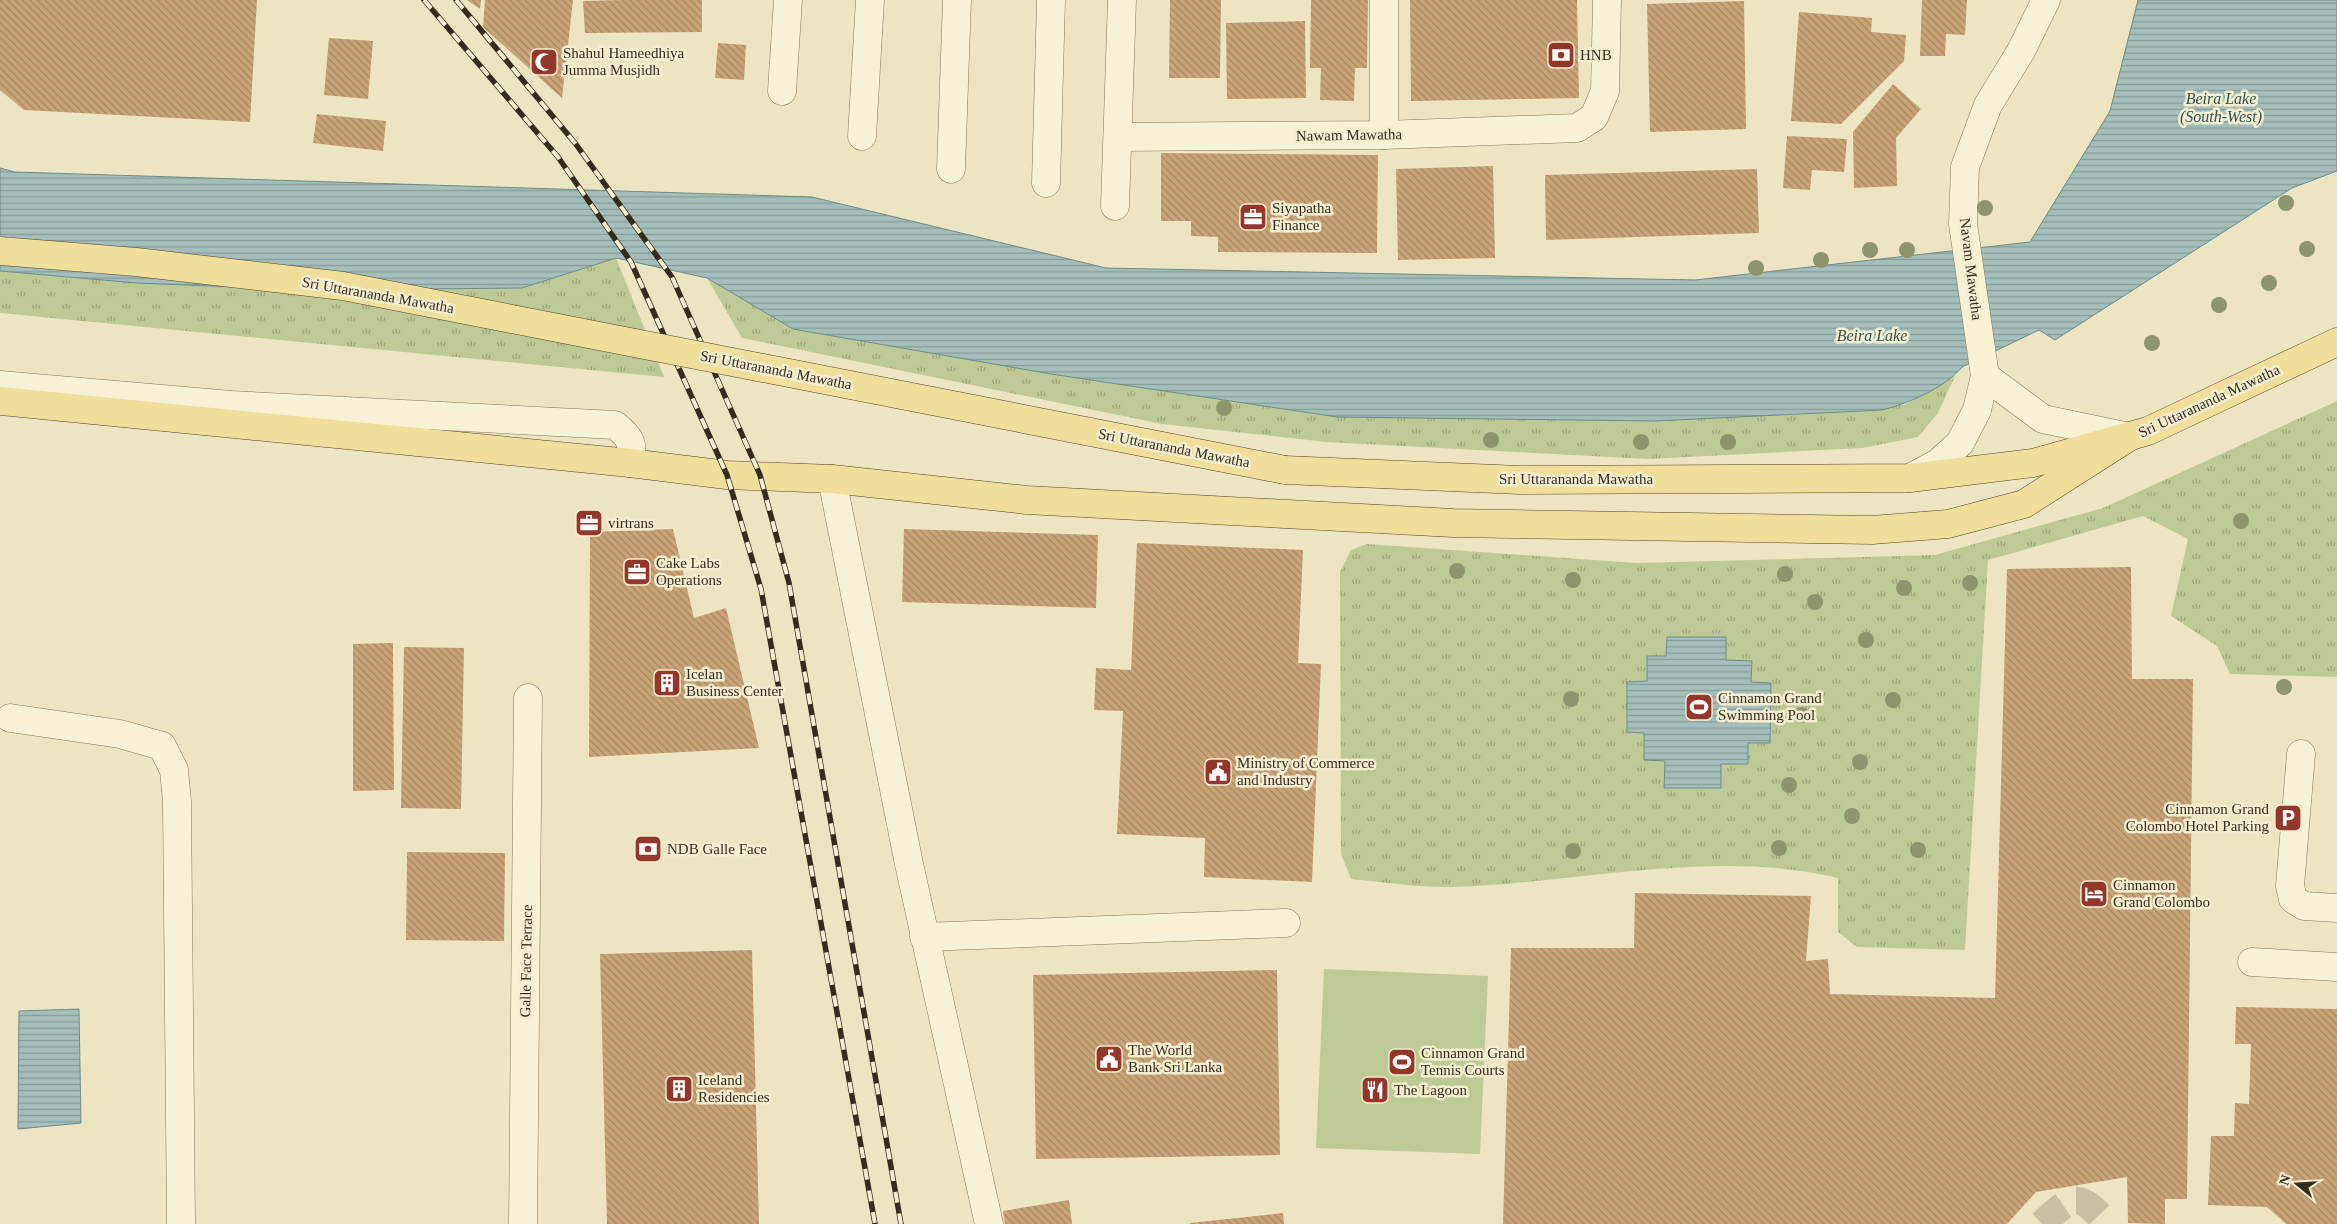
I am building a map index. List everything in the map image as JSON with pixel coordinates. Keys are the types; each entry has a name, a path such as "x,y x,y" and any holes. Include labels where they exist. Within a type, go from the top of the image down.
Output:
{"main road":[{"name":"Sri Uttarananda Mawatha","path":"0,251 136,262 343,286 1285,470 1520,480 1910,478 2033,462 2148,432 2337,342"},
{"path":"0,401 630,463 727,475 832,479 1028,500 1453,523 1872,530 1948,524 2024,504 2129,437"}],"street":[{"path":"782,91 788,0"},
{"path":"862,136 870,0"},
{"path":"951,168 957,0"},
{"path":"1046,183 1051,0"},
{"path":"1115,206 1122,0"},
{"path":"1384,0 1384,135"},
{"name":"Nawam Mawatha","path":"1118,137 1384,135 1577,128 1594,117 1605,92 1607,0"},
{"name":"Navam Mawatha","path":"1910,478 1938,463 1960,443 1977,410 1984,368 1963,224 1965,168 1988,105 2021,51 2046,0"},
{"path":"1984,368 2043,420 2129,437"},
{"path":"0,385 231,405 615,426 627,435 632,449 630,463"},
{"path":"832,479 924,937 989,1224"},
{"name":"Galle Face Terrace","path":"523,1224 528,698"},
{"path":"10,718 120,734 162,746 174,770 177,802 181,1224"},
{"path":"2301,754 2290,886 2293,900 2304,906 2337,908"},
{"path":"924,937 1286,923"},
{"path":"2252,962 2337,967"}],"green space":[{"path":"616,258 664,377 0,313 0,271 137,283 311,290 522,288"},
{"path":"707,278 793,329 1051,374 1337,417 1904,405 1955,376 1938,413 1918,437 1862,448 1648,459 1326,442 1162,424 742,338"},
{"path":"2337,401 2337,677 2230,674 2217,646 2171,616 2188,539 2143,516 1988,560 1965,950 1857,947 1838,932 1838,878 1791,870 1743,866 1695,867 1453,887 1414,886 1351,879 1341,854 1340,572 1351,550 1367,544 1637,563 1935,555 2103,508"},
{"name":"Cinnamon Grand Tennis Courts","path":"1324,969 1488,976 1480,1154 1316,1148"}],"water":[{"name":"Beira Lake","path":"2138,0 2337,0 2337,171 2292,188 2055,340 2039,330 1962,367 1946,382 1925,394 1903,404 1882,410 1655,421 1337,417 1051,374 793,329 707,278 616,258 522,288 311,290 137,283 0,271 0,168 15,172 812,197 1106,268 1695,280 2030,242 2110,111"},
{"name":"Cinnamon Grand Swimming Pool","path":"1667,637 1726,637 1726,660 1752,661 1751,682 1771,683 1770,743 1748,743 1748,764 1721,764 1721,788 1664,788 1665,761 1644,760 1644,733 1627,732 1627,682 1647,681 1647,656 1666,656"},
{"path":"79,1009 81,1123 18,1129 19,1011"}],"building":[{"path":"0,0 257,0 250,122 24,110 0,90"},
{"path":"467,0 481,0 480,9"},
{"name":"Shahul Hameedhiya Jumma Musjidh","path":"485,0 573,0 562,98 483,27"},
{"path":"702,0 702,32 585,33 583,1"},
{"path":"1170,0 1221,0 1220,78 1169,78"},
{"path":"1311,0 1368,0 1367,68 1355,68 1354,101 1320,100 1321,68 1310,68"},
{"path":"1410,0 1577,0 1579,98 1411,101"},
{"path":"1922,0 1967,0 1965,35 1946,34 1945,56 1920,56"},
{"path":"1744,1 1746,129 1650,132 1647,4"},
{"path":"1799,12 1872,18 1871,32 1906,35 1904,61 1841,124 1791,121"},
{"path":"1305,21 1306,98 1227,99 1226,23"},
{"path":"329,38 373,41 368,99 324,95"},
{"path":"718,43 746,45 744,80 715,78"},
{"path":"1893,84 1921,109 1896,138 1897,186 1854,188 1853,132"},
{"path":"317,114 386,121 383,151 313,143"},
{"path":"1787,136 1847,139 1844,172 1812,170 1810,190 1783,188"},
{"path":"1161,153 1378,155 1377,253 1218,252 1218,237 1191,236 1191,221 1161,221"},
{"path":"1493,166 1495,258 1398,260 1396,169"},
{"path":"1757,169 1759,233 1546,240 1545,175"},
{"name":"Icelan Business Center","path":"673,529 694,618 726,608 759,748 589,757 590,532"},
{"path":"904,529 1098,535 1096,608 902,602"},
{"name":"Ministry of Commerce and Industry","path":"1137,543 1303,550 1298,663 1321,664 1312,882 1204,877 1205,838 1117,834 1123,711 1094,710 1096,668 1131,670"},
{"name":"Cinnamon Grand Colombo","path":"2131,567 2132,679 2193,679 2187,1199 2165,1199 2165,1224 2128,1223 2127,1177 2036,1192 2007,1224 1503,1224 1511,948 1634,948 1635,893 1811,896 1806,961 1828,959 1830,994 1995,998 2007,569"},
{"path":"393,643 394,790 353,791 353,644"},
{"path":"404,647 464,648 461,809 401,808"},
{"path":"407,852 505,853 504,941 406,940"},
{"name":"Iceland Residencies","path":"752,950 759,1224 607,1224 600,954"},
{"path":"1277,970 1280,1155 1036,1159 1033,975"},
{"path":"2236,1007 2337,1009 2337,1224 2286,1224 2267,1207 2208,1205 2211,1136 2234,1136 2235,1103 2249,1104 2251,1044 2235,1044"},
{"path":"1069,1200 1072,1224 1005,1224 1003,1211"},
{"path":"1283,1213 1284,1224 1190,1224 1190,1223"}],"tunnel":[{"path":"2042,1224 2061,1207 2075,1201 2089,1206 2107,1224"}],"railway":[{"path":"424,0 558,157 631,262 727,475 761,589 875,1224"},
{"path":"456,0 575,143 672,277 760,475 789,583 901,1224"}],"place":[{"name":"HNB","path":"1561,55"},
{"name":"Shahul Hameedhiya Jumma Musjidh","path":"544,62"},
{"name":"Siyapatha Finance","path":"1253,217"},
{"name":"virtrans","path":"589,523"},
{"name":"Cake Labs Operations","path":"637,572"},
{"name":"Icelan Business Center","path":"667,683"},
{"name":"Cinnamon Grand Swimming Pool","path":"1699,707"},
{"name":"Ministry of Commerce and Industry","path":"1218,772"},
{"name":"Cinnamon Grand Colombo Hotel Parking","path":"2288,818"},
{"name":"NDB Galle Face","path":"648,849"},
{"name":"Cinnamon Grand Colombo","path":"2094,894"},
{"name":"The World Bank Sri Lanka","path":"1109,1059"},
{"name":"Cinnamon Grand Tennis Courts","path":"1402,1062"},
{"name":"Iceland Residencies","path":"679,1089"},
{"name":"The Lagoon","path":"1375,1090"}],"water label":[{"name":"Beira Lake (South-West)","path":"2221,107"}]}
